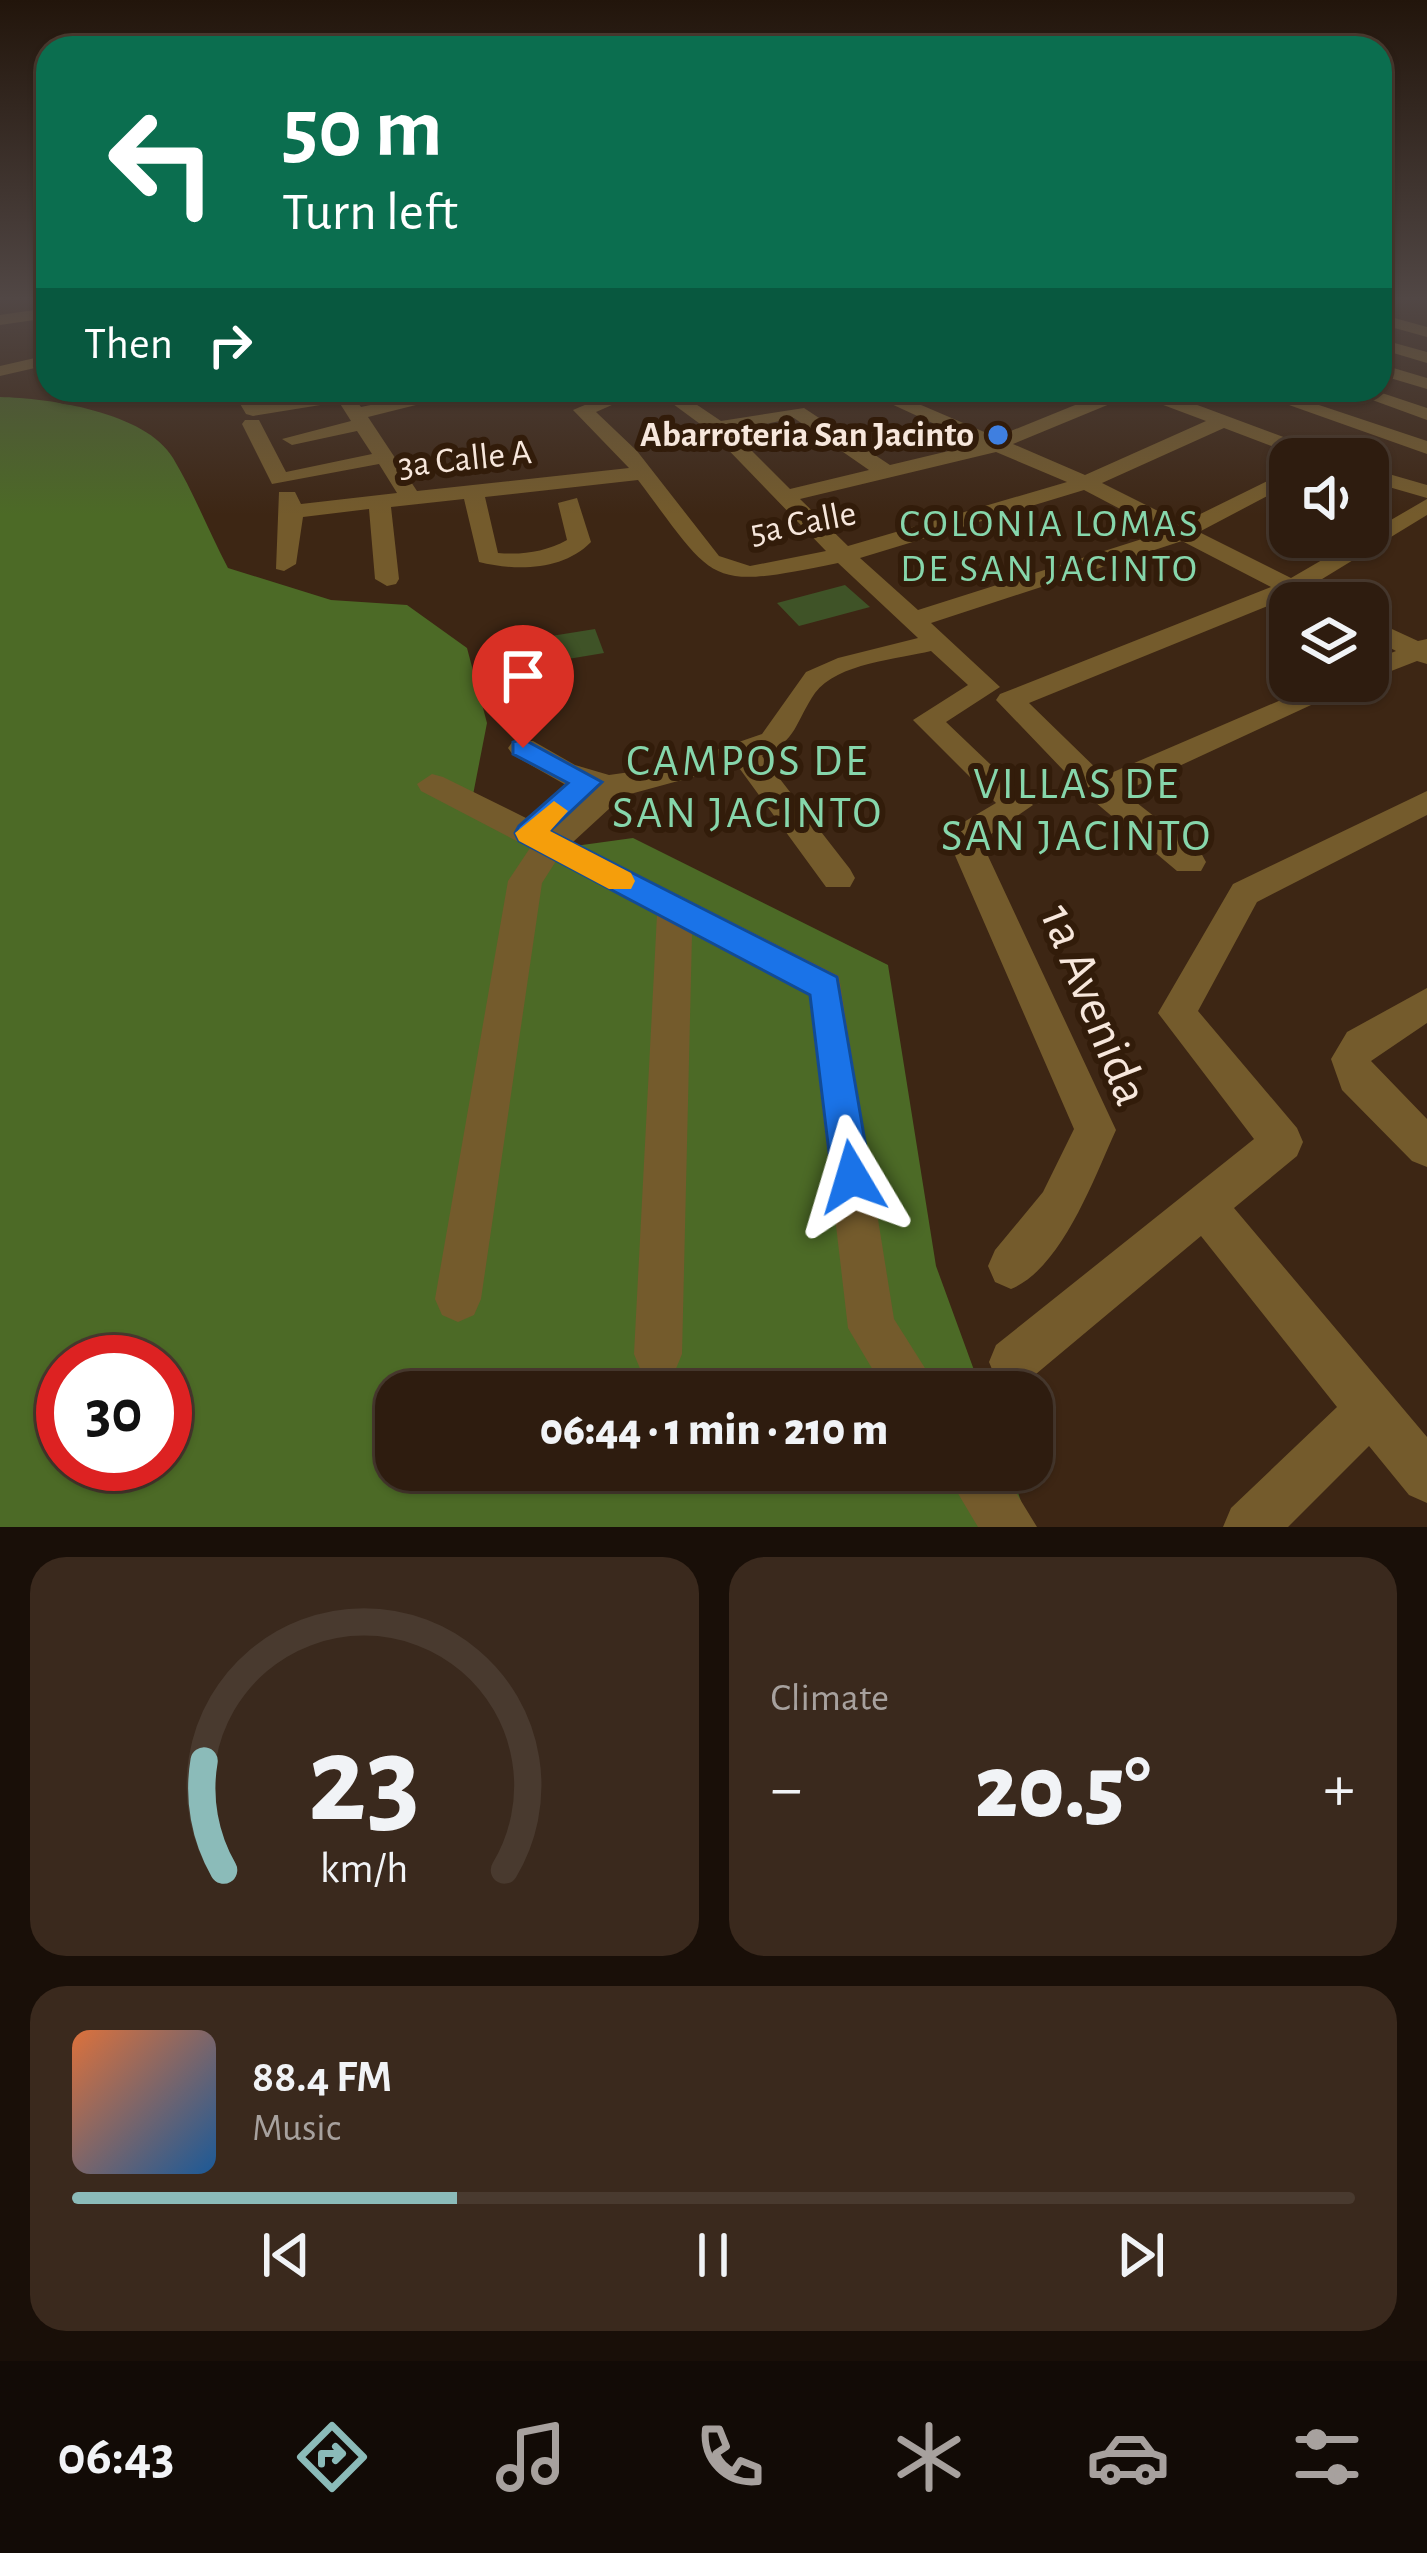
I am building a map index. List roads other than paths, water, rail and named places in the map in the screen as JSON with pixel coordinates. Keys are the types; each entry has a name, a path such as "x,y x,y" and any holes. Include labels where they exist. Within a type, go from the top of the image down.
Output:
{"street":[{"path":"1392,373 1427,384"},
{"path":"246,402 285,494 284,564"},
{"path":"602,402 584,408 644,473"},
{"path":"682,402 718,428 843,555 1100,790 1189,862"},
{"path":"880,402 994,446"},
{"path":"897,402 1079,486 1269,586"},
{"path":"787,496 994,446 1099,402"},
{"path":"1172,402 1269,438"},
{"path":"1291,402 1427,448"},
{"path":"1390,402 1427,414"},
{"path":"252,417 351,406"},
{"path":"292,439 351,406"},
{"path":"351,406 411,498"},
{"path":"718,428 797,412 886,472"},
{"name":"5a Calle","path":"644,473 711,561 749,574 843,555 1079,486 1223,421"},
{"path":"285,494 384,457"},
{"name":"3a Calle A","path":"285,494 380,501 644,473"},
{"path":"1389,480 1427,492"},
{"path":"917,619 1175,536 1269,487"},
{"path":"473,491 487,557 498,560 572,548 579,542 569,503"},
{"path":"380,501 387,579"},
{"path":"1307,582 1427,506"},
{"path":"1000,694 1269,601"},
{"path":"1389,638 1421,656"},
{"path":"458,1299 524,881 540,839 616,783 758,747 785,730 805,687 850,665 940,640"},
{"path":"1389,646 1421,656"},
{"path":"1389,666 1421,656"},
{"name":"1a Avenida","path":"1000,694 927,719 1015,801 1015,809 963,837 1095,1130 1058,1208 1011,1266"},
{"path":"1100,790 1300,702"},
{"path":"758,747 838,878"},
{"path":"523,748 616,783"},
{"path":"433,784 826,987 872,1328 901,1371"},
{"path":"1013,1363 1282,1142 1177,1013 1245,892 1427,802"},
{"path":"658,1354 675,910"},
{"path":"1427,1004 1361,1045 1351,1059 1356,1078 1427,1147"},
{"path":"1204,1206 1427,1478"},
{"path":"1250,1527 1369,1411"},
{"path":"985,1491 1010,1527"}],"place":[{"name":"Abarroteria San Jacinto","path":"998,435"}],"district":[{"name":"COLONIA LOMAS DE SAN JACINTO","path":"1050,546"},
{"name":"CAMPOS DE SAN JACINTO","path":"748,787"},
{"name":"VILLAS DE SAN JACINTO","path":"1077,810"}]}
